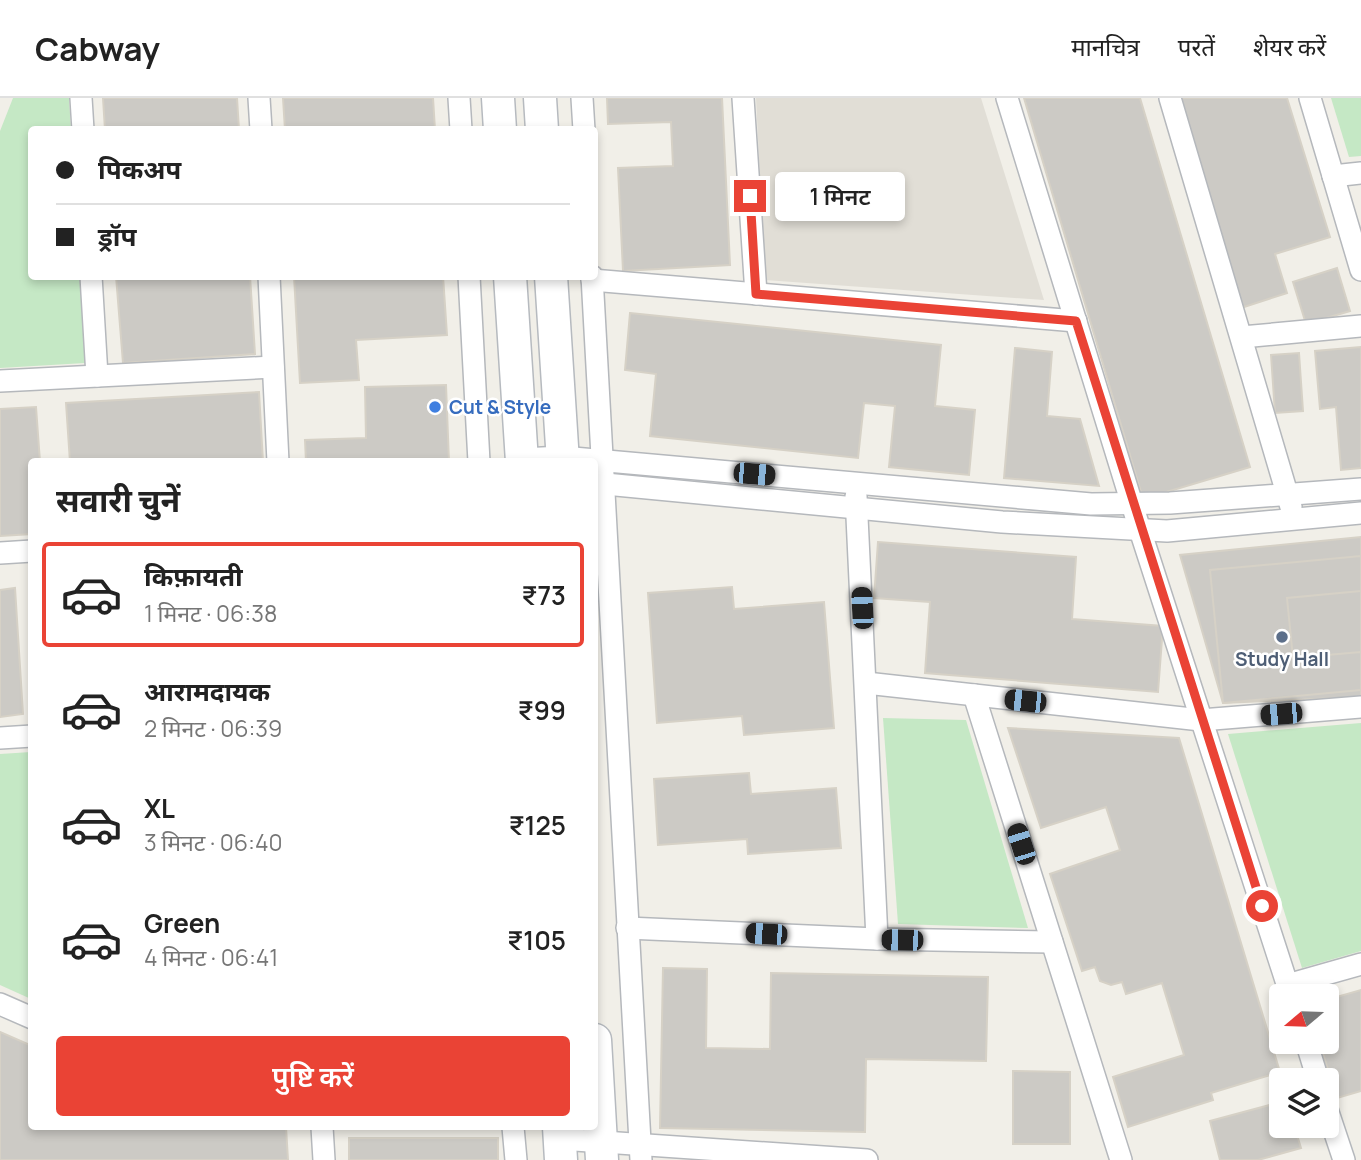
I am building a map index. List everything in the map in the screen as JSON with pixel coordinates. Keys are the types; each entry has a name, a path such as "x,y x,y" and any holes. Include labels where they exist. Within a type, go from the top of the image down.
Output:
{"street":[{"path":"81,98 83,126"},
{"path":"259,98 261,126"},
{"path":"459,98 461,126"},
{"path":"498,98 500,126"},
{"path":"540,98 542,126"},
{"path":"582,98 584,126"},
{"path":"743,98 756,294"},
{"path":"1007,98 1140,530 1287,984"},
{"path":"1170,98 1295,519"},
{"path":"1310,98 1361,270"},
{"path":"1333,176 1361,173"},
{"path":"598,279 1076,321"},
{"path":"91,280 97,376"},
{"path":"269,280 278,458"},
{"path":"469,280 480,458"},
{"path":"510,280 522,458"},
{"path":"551,280 562,458"},
{"path":"592,280 601,460 599,483 641,1152"},
{"path":"1242,337 1361,326"},
{"path":"0,381 273,368"},
{"path":"598,460 1091,505 1361,489"},
{"path":"599,483 1002,522 1140,530 1167,531 1361,513"},
{"path":"856,483 877,939"},
{"path":"0,552 28,551"},
{"path":"866,683 1202,720 1361,707"},
{"path":"974,695 1121,1160"},
{"path":"0,738 28,736"},
{"path":"627,928 877,939 1052,942"},
{"path":"1306,984 1361,964"},
{"path":"0,1004 28,1016"},
{"path":"598,1096 601,1151"},
{"path":"322,1130 324,1160"},
{"path":"513,1130 516,1160"},
{"path":"1337,1138 1344,1160"},
{"path":"560,1142 601,1151 867,1160"}],"shaded area":[{"path":"756,98 981,98 1044,300 765,280"}],"green space":[{"path":"13,98 69,98 71,126 28,126 28,280 80,280 85,363 0,368 0,131"},
{"path":"1331,98 1361,98 1361,156 1349,157"},
{"path":"883,718 966,720 1028,928 898,924"},
{"path":"1361,723 1361,951 1302,968 1228,734"},
{"path":"28,752 28,998 0,985 0,754"}],"building":[{"path":"103,98 237,98 239,126 105,126"},
{"path":"283,98 433,98 435,126 285,126"},
{"path":"607,98 722,98 730,265 623,271 618,168 673,166 671,122 608,124"},
{"path":"1024,98 1140,98 1250,467 1143,499"},
{"path":"1176,98 1287,98 1330,237 1275,254 1287,293 1241,308"},
{"path":"1337,268 1350,311 1306,324 1293,282"},
{"path":"116,280 250,280 255,354 123,363"},
{"path":"294,280 443,280 447,335 356,340 359,380 300,383"},
{"path":"630,313 941,345 935,406 975,410 969,475 889,467 895,406 864,403 858,458 650,436 656,374 625,370"},
{"path":"1361,347 1361,468 1341,470 1336,407 1320,409 1315,351"},
{"path":"1015,348 1052,352 1047,416 1080,419 1099,486 1004,478"},
{"path":"1299,353 1303,411 1275,413 1271,355"},
{"path":"446,385 449,458 306,458 305,440 366,438 365,387"},
{"path":"259,392 263,458 70,458 66,403"},
{"path":"36,407 40,458 28,458 28,534 0,536 0,409"},
{"name":"Study Hall","path":"1361,537 1361,697 1223,703 1180,555"},
{"path":"878,542 1076,557 1072,619 1163,626 1158,692 925,673 930,602 874,598"},
{"name":"Study Hall","path":"1361,556 1361,591 1287,598 1293,658 1361,652 1361,690 1223,703 1210,570"},
{"path":"732,587 734,609 824,602 834,728 744,735 742,716 657,723 648,593"},
{"path":"15,588 23,714 0,717 0,590"},
{"path":"1008,728 1179,738 1269,1036 1269,1054 1275,1054 1279,1068 1269,1068 1269,1075 1211,1093 1213,1100 1128,1127 1113,1077 1184,1055 1162,983 1126,994 1122,982 1111,985 1100,981 1095,967 1082,971 1050,874 1120,850 1106,807 1041,828"},
{"path":"749,773 751,794 836,788 841,848 748,854 747,839 658,845 654,779"},
{"path":"663,968 707,969 706,1048 770,1049 771,973 988,977 986,1061 866,1059 865,1132 660,1128"},
{"path":"1361,990 1361,1091 1339,1097 1339,1068 1328,1068 1323,1054 1339,1054 1339,996"},
{"path":"0,1032 28,1044 28,1130 286,1130 288,1160 0,1160"},
{"path":"1013,1071 1070,1072 1070,1144 1013,1144"},
{"path":"1269,1105 1269,1138 1298,1138 1301,1148 1258,1160 1220,1160 1210,1121"},
{"path":"349,1138 498,1138 498,1160 349,1160"}],"place":[{"name":"Cut & Style","path":"435,407"},
{"name":"Study Hall","path":"1282,637"}],"route":[{"path":"750,196 756,294 1076,321 1140,530 1262,906"}]}
